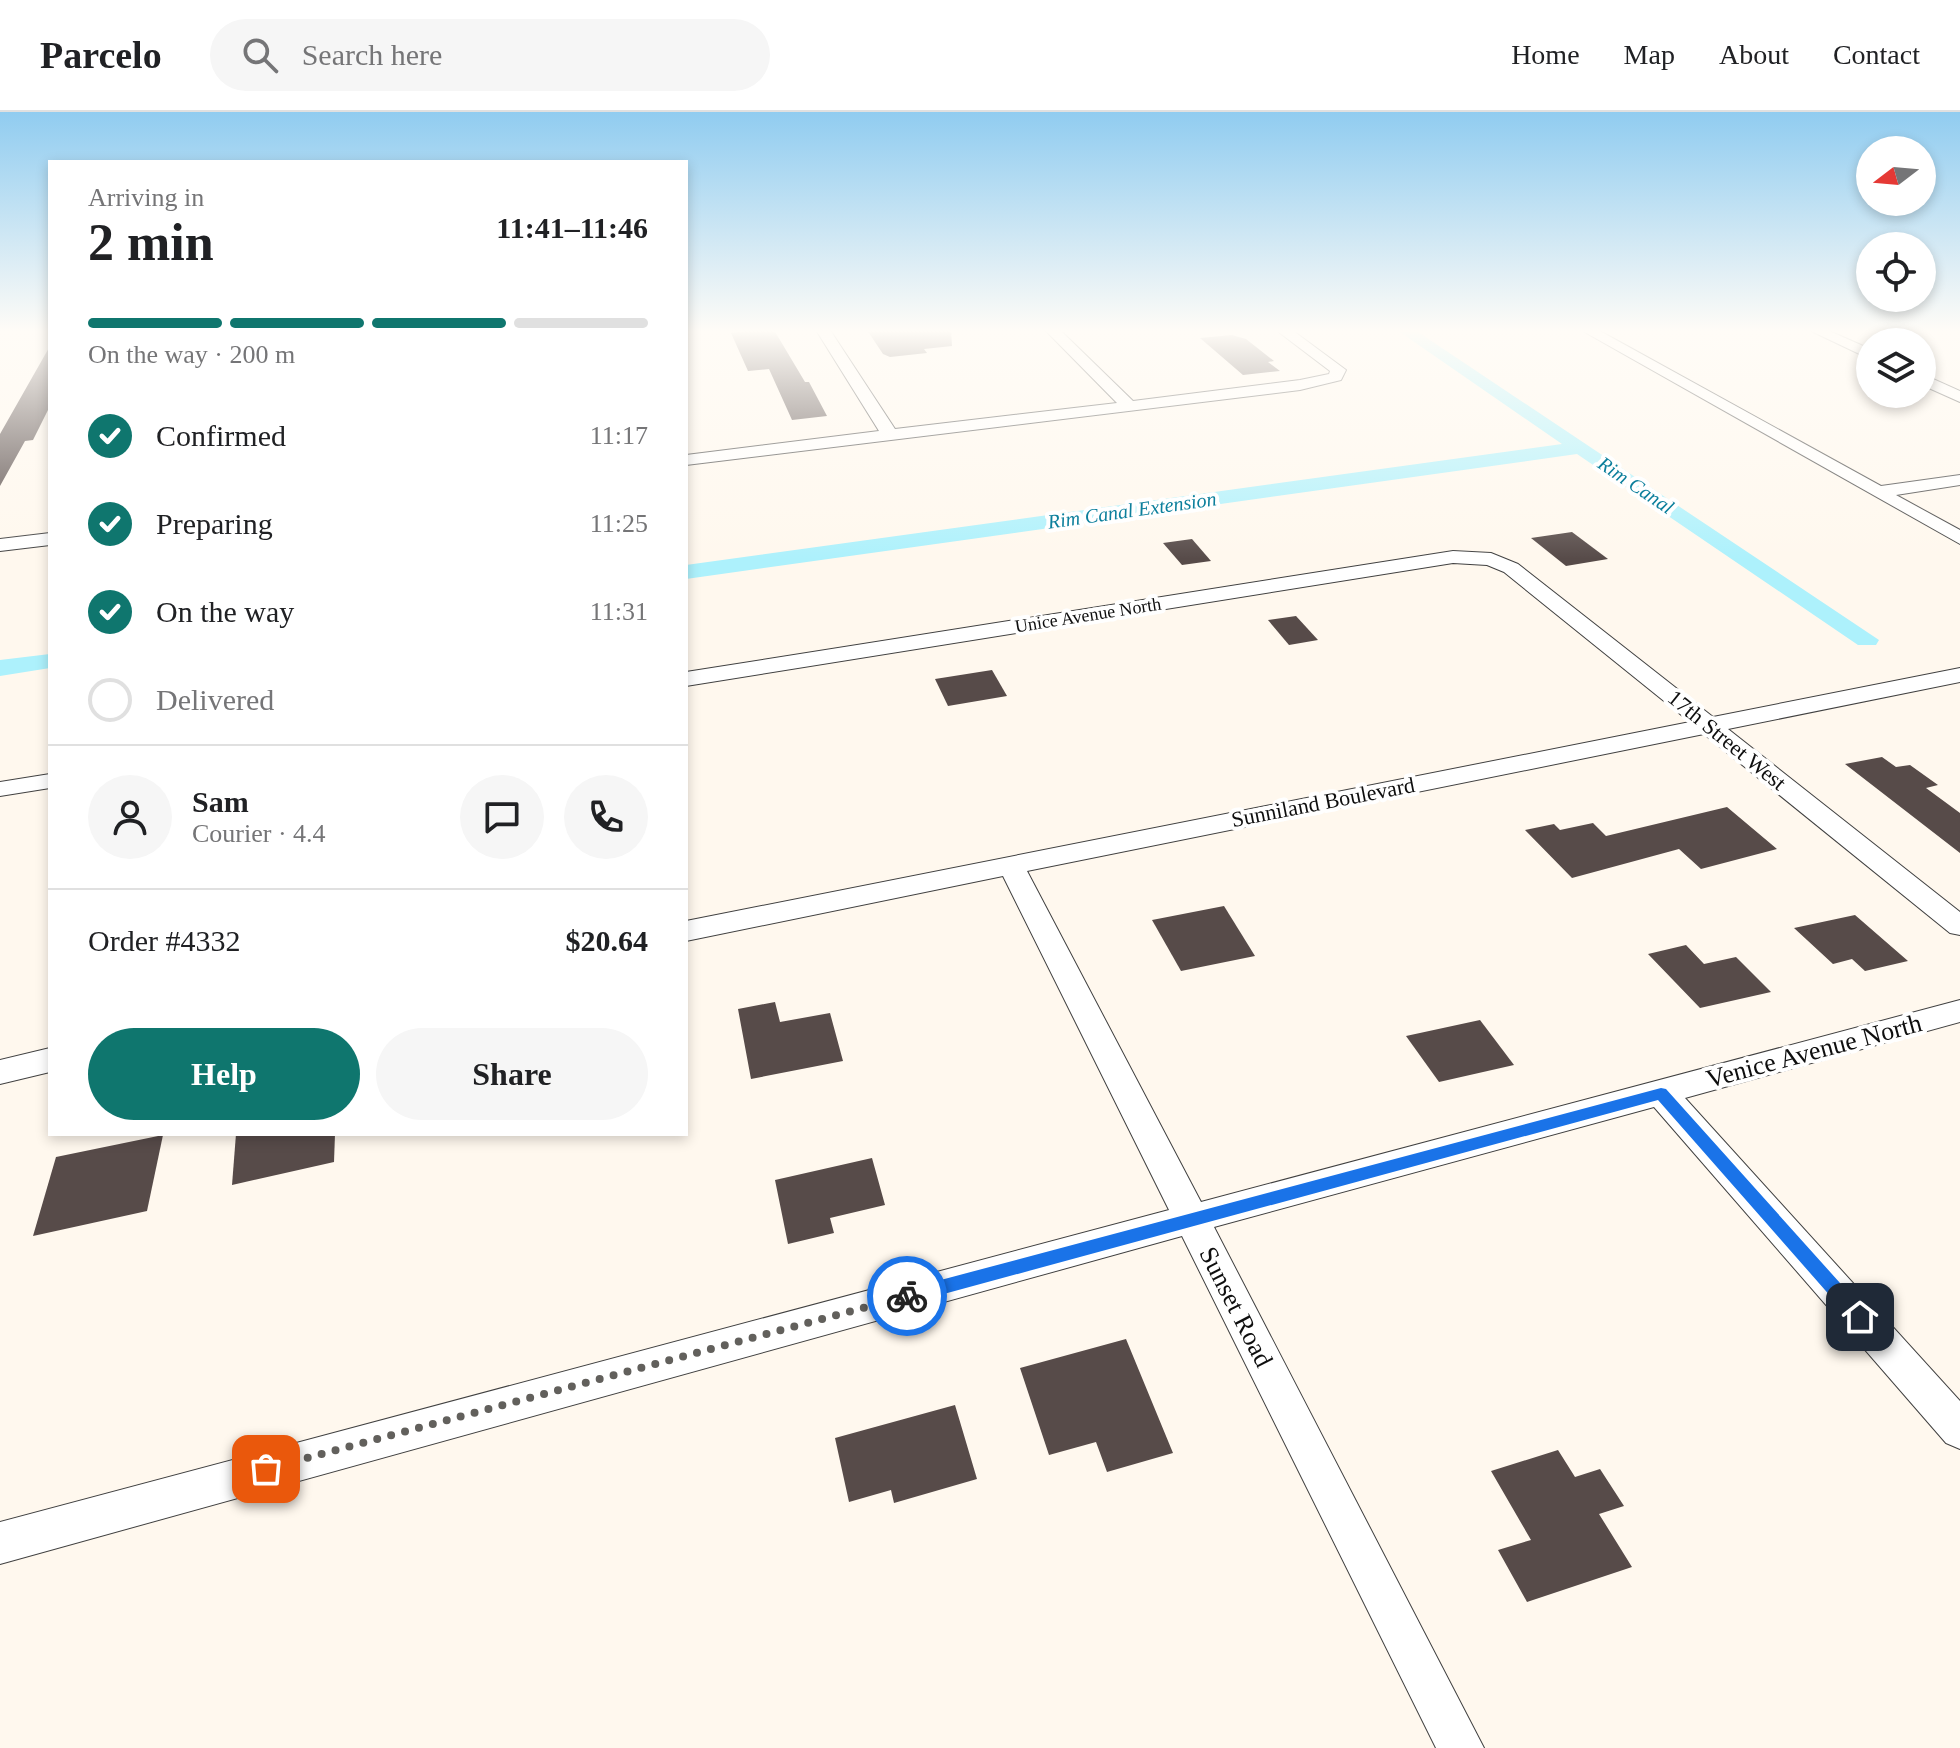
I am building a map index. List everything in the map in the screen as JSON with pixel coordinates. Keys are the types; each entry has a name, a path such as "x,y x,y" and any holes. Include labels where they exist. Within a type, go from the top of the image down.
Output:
{"street":[{"path":"872,406 890,435"},
{"path":"688,460 1117,406"},
{"path":"1725,406 1960,538"},
{"path":"1879,492 1960,480"},
{"path":"0,545 45,539"},
{"name":"Unice Avenue North","path":"688,679 1453,557 1491,559"},
{"name":"17th Street West","path":"1491,559 1511,568 1960,926"},
{"name":"Sunniland Boulevard","path":"688,931 1960,675"},
{"path":"0,789 48,781"},
{"name":"Sunset Road","path":"1011,865 1461,1748"},
{"name":"Venice Avenue North","path":"0,1543 414,1427 1960,1011"},
{"path":"0,1072 48,1060"},
{"path":"1661,1093 1960,1430"}],"building":[{"path":"16,406 48,406 33,440 25,441 0,486 0,434"},
{"path":"786,406 822,406 827,416 792,420"},
{"path":"1572,532 1608,559 1566,566 1531,538"},
{"path":"1192,539 1211,561 1182,565 1163,543"},
{"path":"1296,616 1318,640 1289,645 1268,620"},
{"path":"992,670 1007,696 948,706 935,679"},
{"path":"1882,757 1896,767 1910,765 1938,785 1926,788 1960,813 1960,853 1845,764"},
{"path":"1727,807 1777,849 1701,869 1679,849 1572,878 1525,830 1554,824 1560,830 1593,823 1606,836"},
{"path":"1224,906 1255,956 1181,971 1152,920"},
{"path":"1855,915 1908,961 1865,971 1852,959 1833,964 1794,928"},
{"path":"1686,945 1704,964 1736,957 1771,992 1700,1008 1648,954"},
{"path":"775,1002 780,1022 830,1013 843,1061 751,1079 738,1009"},
{"path":"1480,1020 1514,1065 1439,1082 1406,1036"},
{"path":"163,1136 147,1211 33,1236 56,1157"},
{"path":"236,1136 335,1136 334,1162 232,1185"},
{"path":"872,1158 885,1205 830,1218 834,1233 788,1244 775,1180"},
{"path":"1126,1339 1173,1453 1107,1472 1096,1442 1049,1455 1020,1368"},
{"path":"955,1405 977,1479 894,1503 891,1490 849,1502 835,1438"},
{"path":"1558,1450 1575,1477 1600,1469 1624,1506 1599,1514 1632,1567 1527,1602 1498,1550 1531,1540 1491,1471"}],"waterway":[{"name":"Rim Canal","path":"1519,406 1867,640"},
{"name":"Rim Canal Extension","path":"688,572 1578,448"},
{"name":"Rim Canal Extension","path":"0,668 48,661"}],"way so far":[{"path":"266,1469 907,1296"}],"route":[{"path":"907,1296 1661,1093 1860,1317"}]}
